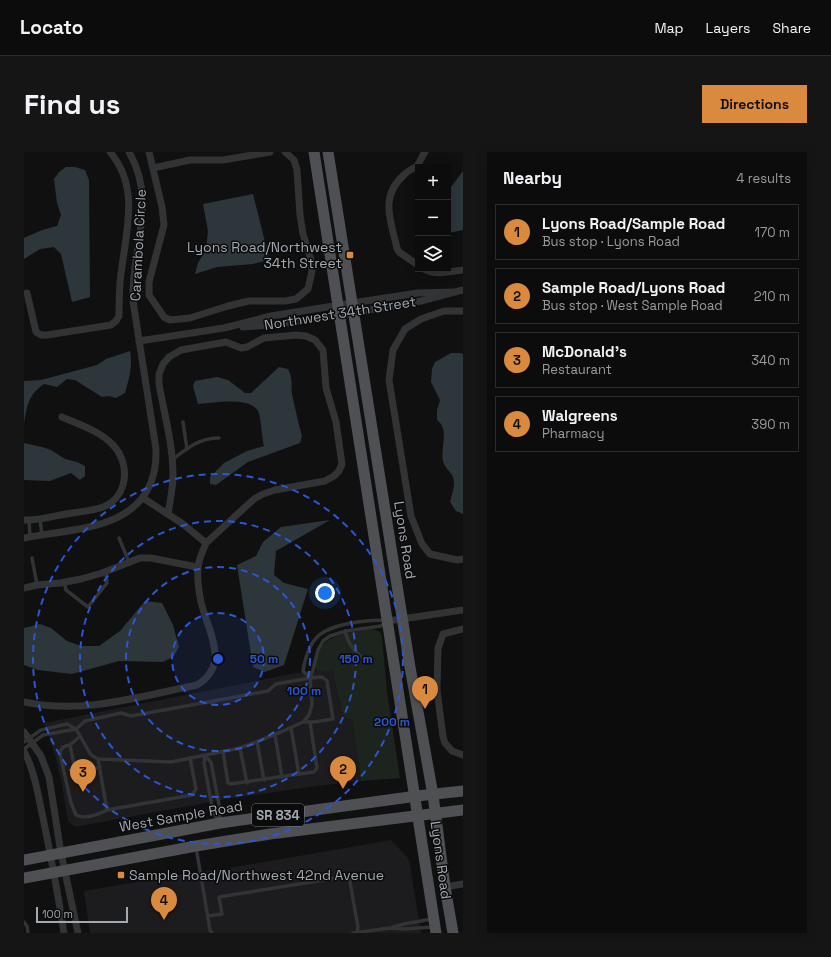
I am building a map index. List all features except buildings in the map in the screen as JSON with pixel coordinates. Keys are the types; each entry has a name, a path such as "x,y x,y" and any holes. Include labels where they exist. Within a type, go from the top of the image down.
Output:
{"main road":[{"name":"Lyons Road","path":"314,152 419,814 435,926"},
{"name":"Lyons Road","path":"328,152 433,795 445,887 453,933"},
{"name":"West Sample Road","path":"24,860 220,823 463,791"},
{"name":"SR 834","path":"24,878 196,846 419,814 435,814 463,810"}],"street":[{"path":"27,293 36,332 41,335 111,325 116,321 118,316 121,269 130,209 129,193 125,178 120,164 110,152"},
{"name":"Carambola Circle","path":"129,152 142,183 142,216 132,284 135,321 156,449 156,467 143,498"},
{"path":"149,152 162,207 164,224 161,240 153,262 149,282 149,295 164,317 170,320 178,320 205,314 249,301 286,301 296,299 308,288 312,271 311,260 303,234 300,215 297,170 294,160 286,152"},
{"path":"153,168 190,160 223,160 270,152"},
{"path":"415,263 399,252 397,248 388,201 394,185 404,174 417,165 425,152"},
{"path":"451,271 463,270"},
{"path":"432,272 445,272"},
{"name":"Northwest 34th Street","path":"224,328 271,316 421,301 463,290"},
{"name":"Northwest 34th Street","path":"139,341 224,328 270,325 353,308"},
{"path":"463,311 444,311 421,319 405,329 393,350 389,380 411,516 422,544 430,554 457,560 463,559"},
{"path":"24,702 74,706 95,705 198,685 212,672 216,661 215,649 201,602 197,567 206,543 254,499 275,490 326,481 339,471 342,464 336,422 326,388 323,350 315,340 306,336 296,335 264,338 247,347 241,348 226,342 181,350 169,357 163,364 159,374 159,384 172,460 172,491 168,514"},
{"path":"26,520 40,519 103,507 120,492 125,472 123,461 113,445 104,437 95,432 62,417"},
{"path":"27,538 110,522 125,514 143,498 168,514 206,543"},
{"path":"24,588 81,579 106,572 140,558 151,558 197,567"},
{"path":"388,621 463,610"},
{"path":"463,629 443,634 438,648 437,690 445,743 452,751 463,755"},
{"path":"24,732 29,741 42,756 49,777 56,854 54,872 64,933"},
{"path":"24,750 30,762 56,854 65,870 78,933"},
{"path":"445,887 463,884"}],"lane":[{"path":"182,422 187,449"},
{"path":"172,460 202,440 210,437 219,438"},
{"path":"40,519 42,535"},
{"path":"26,520 27,538"},
{"path":"119,538 129,562"},
{"path":"32,558 37,585"},
{"path":"64,582 66,590 88,607 107,583 106,572"},
{"path":"310,678 303,670 305,658 318,635 327,630 353,623 380,619 388,621"},
{"path":"303,722 309,714 312,705 310,678 318,650 323,641 330,636 345,631 381,626 388,621"},
{"path":"345,631 352,649 368,662"},
{"path":"24,750 29,741 41,730 52,726 67,724 76,729 79,737 91,755 98,759 171,762 240,748 275,735 303,722 333,719 327,681 322,677 276,684 268,691 131,716 121,713 85,721 76,729 43,735 29,741"},
{"path":"223,752 228,783 232,785 314,772 317,768 310,722"},
{"path":"291,728 299,774"},
{"path":"275,735 282,777"},
{"path":"79,737 70,745 64,746 61,749 60,754 71,803 76,815 84,817 107,810 192,795 196,789 190,758"},
{"path":"257,742 264,780"},
{"path":"70,745 74,765 77,768 81,770 99,768"},
{"path":"240,748 247,783"},
{"path":"205,756 204,763 213,812 220,823"},
{"path":"205,756 211,762 220,810 220,823"},
{"path":"98,759 107,810"},
{"path":"196,846 210,930 212,933"},
{"path":"208,916 222,914 218,897 349,876 358,927 356,933 390,928 404,924 435,926"},
{"path":"24,922 27,926 28,933"},
{"path":"390,928 404,929 435,926"}],"shaded area":[{"path":"66,167 75,167 85,170 89,180 90,297 72,302 61,254 54,247 40,249 24,259 24,238 42,230 57,226 61,215 57,203 54,179 59,172"},
{"path":"463,171 463,230 451,232 451,200 451,187"},
{"path":"253,194 265,242 269,251 268,260 253,264 217,267 195,274 198,263 206,249 208,231 203,204"},
{"path":"130,351 131,367 125,393 116,398 109,396 102,397 75,380 67,379 57,387 44,384 35,392 29,401 24,424 24,381 41,380 97,365 106,359"},
{"path":"451,353 463,354 463,514 456,511 450,502 454,480 443,461 444,434 441,424 437,420 437,410 440,400 431,382 432,369 435,362"},
{"path":"279,367 288,369 291,376 292,394 302,436 300,443 248,462 216,485 210,484 210,477 224,463 247,451 264,446 261,423 258,411 247,403 221,402 198,404 193,386 195,381 217,377 228,380 245,393 251,393"},
{"path":"24,443 51,450 65,459 85,466 85,476 80,480 71,473 50,481 24,480"},
{"path":"330,520 276,551 274,575 284,583 308,589 284,665 265,672 253,667 237,565 256,556 263,542 281,527"},
{"path":"145,601 162,603 173,625 179,647 173,657 163,662 119,661 72,674 38,670 24,665 24,628 40,624 51,628 67,641 81,646 99,646 120,631"},
{"path":"373,629 380,632 382,637 387,691 400,778 361,781 352,720 342,714 332,670 324,672 316,670 317,658 320,649 326,642 343,634"},
{"path":"316,670 332,670 340,707 352,720 361,781 232,798 75,827 68,821 61,779 55,755 44,723"},
{"path":"391,840 409,859 421,933 90,933 84,891"}],"place":[{"name":"Lyons Road/Northwest 34th Street","path":"350,255"},
{"name":"Lyons Road/Sample Road","path":"425,709"},
{"name":"Sample Road/Lyons Road","path":"343,789"},
{"name":"McDonald's","path":"83,792"},
{"name":"Sample Road/Northwest 42nd Avenue","path":"121,875"},
{"name":"Walgreens","path":"164,920"}]}
